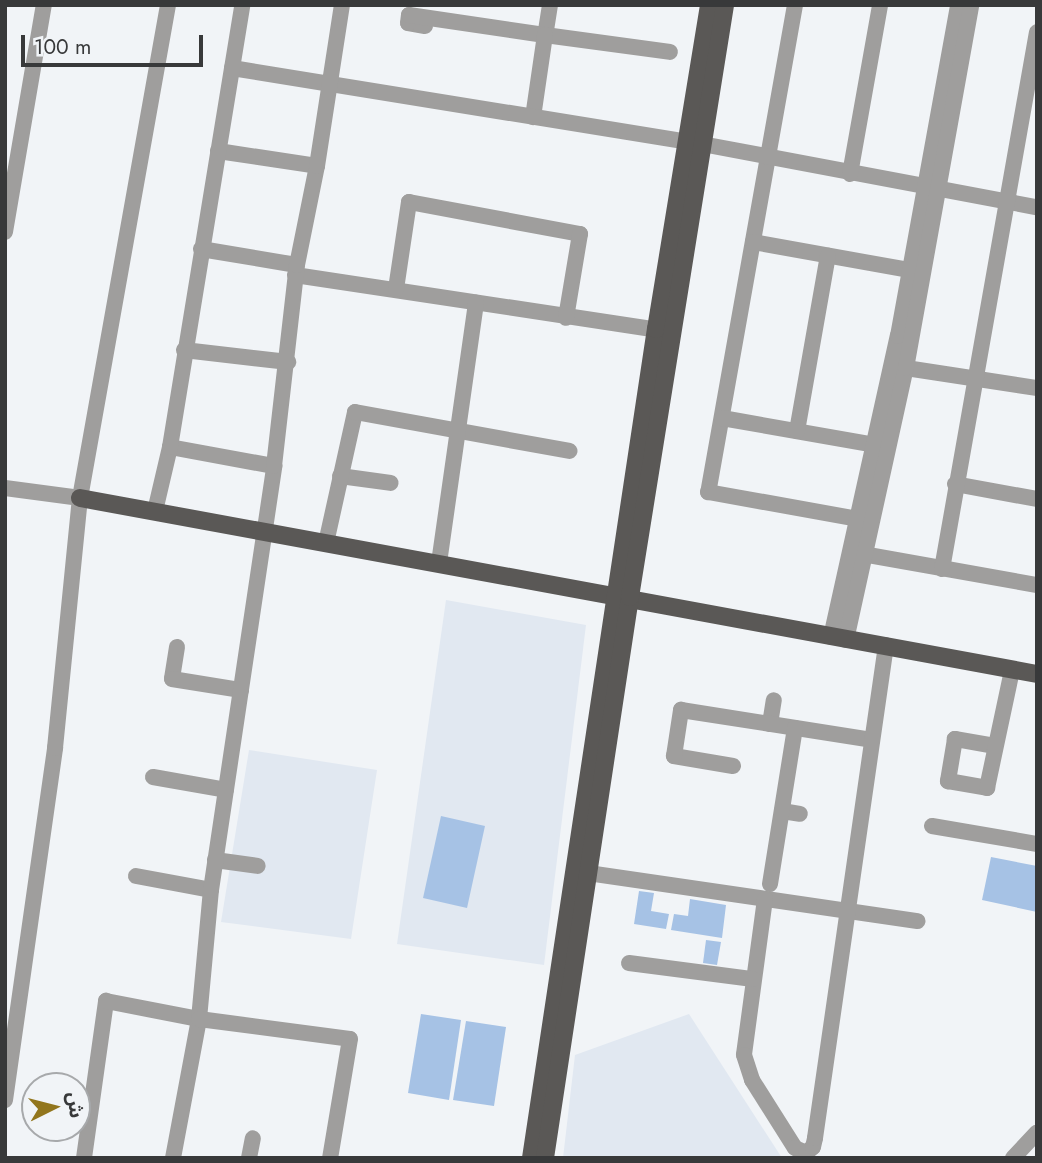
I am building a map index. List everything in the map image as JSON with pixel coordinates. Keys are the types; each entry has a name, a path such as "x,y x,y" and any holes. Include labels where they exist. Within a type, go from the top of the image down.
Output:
{"main road":[{"path":"531,1158 694,143 709,5"},
{"path":"694,143 725,5"},
{"path":"80,498 1037,674"},
{"path":"545,1158 587,873 623,596"}],"street":[{"path":"5,233 44,5"},
{"path":"5,1100 55,748 80,498 168,5"},
{"path":"155,511 170,447 242,5"},
{"path":"173,1158 199,1019 211,890 274,466 288,362 296,270 317,166 342,5"},
{"path":"533,117 550,5"},
{"path":"795,5 708,492 858,519"},
{"path":"850,174 880,5"},
{"path":"839,638 906,369 958,5"},
{"path":"859,554 858,519 909,270 931,188 971,5"},
{"path":"425,26 408,23 409,15 670,52"},
{"path":"943,569 973,381 1037,32"},
{"path":"232,68 694,143 768,159 1037,207"},
{"path":"218,151 317,166"},
{"path":"396,289 409,202 580,234 566,318"},
{"path":"753,242 909,270"},
{"path":"201,249 396,289 566,318 664,331"},
{"path":"797,431 828,256"},
{"path":"439,563 476,303"},
{"path":"184,350 288,362"},
{"path":"906,369 973,381 1037,388"},
{"path":"326,543 355,412 569,451"},
{"path":"722,418 875,445"},
{"path":"170,447 274,466"},
{"path":"340,476 391,483"},
{"path":"955,484 1037,499"},
{"path":"5,488 80,498"},
{"path":"859,554 1037,585"},
{"path":"795,728 753,979 744,1055 752,1080 788,1137 795,1148 806,1153 815,1138 886,645"},
{"path":"177,647 172,678 241,690"},
{"path":"995,746 1012,670"},
{"path":"770,724 774,700"},
{"path":"733,766 674,756 681,710 872,740"},
{"path":"153,777 226,790"},
{"path":"782,811 800,814"},
{"path":"932,826 1037,844"},
{"path":"215,860 258,866"},
{"path":"587,873 768,891 848,911 918,921"},
{"path":"136,876 211,890"},
{"path":"629,963 753,979"},
{"path":"84,1158 106,1001 199,1019 350,1040 330,1158"},
{"path":"1013,1158 1037,1132"},
{"path":"249,1158 253,1138"}],"shaded area":[{"path":"446,600 586,625 544,965 397,944"},
{"path":"249,750 377,770 351,939 221,922"},
{"path":"441,816 485,826 467,908 423,898"},
{"path":"991,857 1037,866 1037,912 982,900"},
{"path":"639,891 654,893 651,911 669,914 666,929 634,924"},
{"path":"690,899 726,905 722,938 671,930 674,914 688,916"},
{"path":"706,940 721,942 717,965 703,963"},
{"path":"421,1014 461,1020 449,1100 408,1093"},
{"path":"689,1014 782,1158 563,1158 575,1055"},
{"path":"466,1021 506,1027 494,1106 453,1100"}]}
